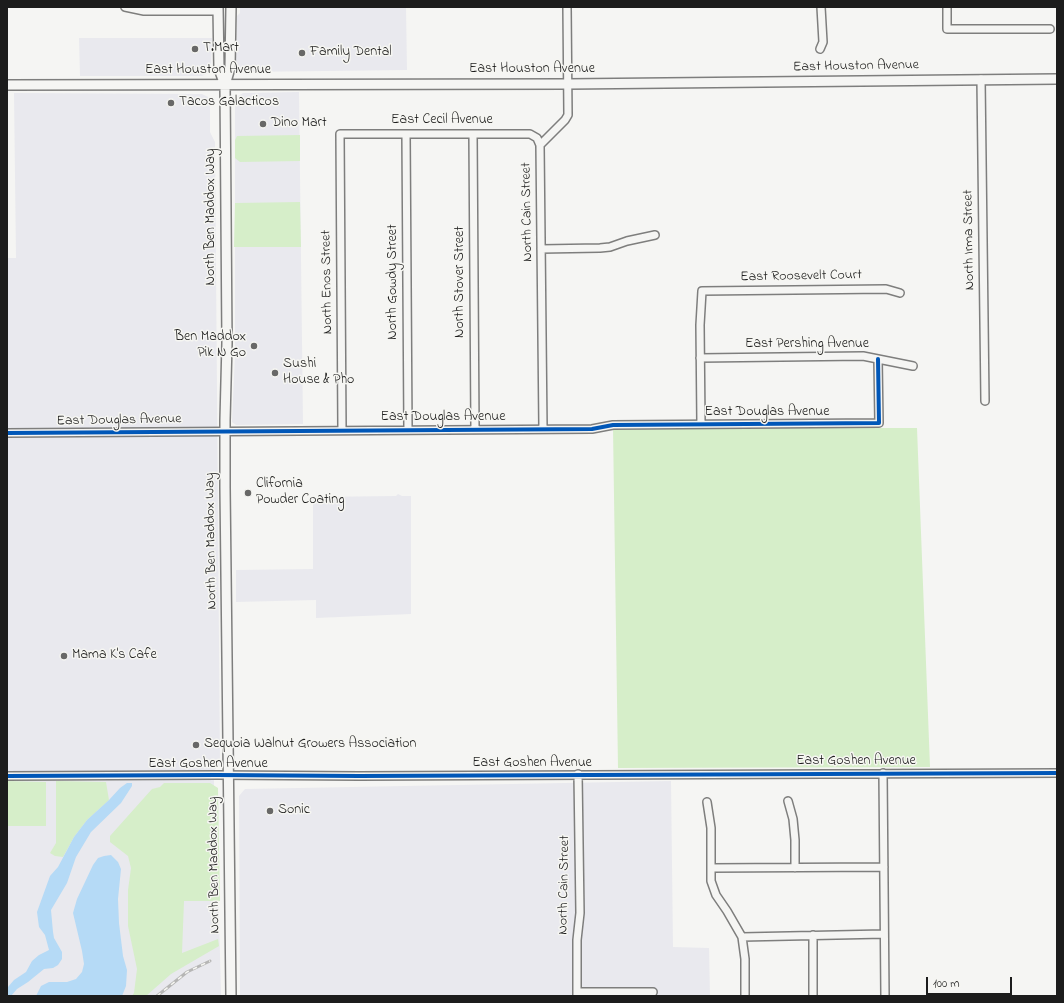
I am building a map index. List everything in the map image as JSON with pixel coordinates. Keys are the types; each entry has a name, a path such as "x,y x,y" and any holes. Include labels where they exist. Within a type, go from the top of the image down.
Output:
{"main road":[{"name":"North Ben Maddox Way","path":"231,7 230,68 225,85 227,343 225,431 231,996"},
{"name":"North Ben Maddox Way","path":"218,9 219,69 225,85"},
{"name":"East Houston Avenue","path":"7,85 568,84 1057,79"}],"street":[{"path":"125,7 144,11 218,9"},
{"name":"North Cain Street","path":"543,428 540,145 567,118 567,7"},
{"path":"820,49 823,42 821,7"},
{"path":"947,7 947,29 1050,29"},
{"name":"North Irma Street","path":"981,79 985,401"},
{"name":"East Cecil Avenue","path":"340,134 530,134 537,138 540,145"},
{"name":"North Enos Street","path":"340,134 342,430"},
{"name":"North Gowdy Street","path":"406,134 408,430"},
{"name":"North Stover Street","path":"473,134 475,429"},
{"path":"541,249 610,247 655,234"},
{"name":"East Roosevelt Court","path":"700,358 702,291 886,289 900,293"},
{"name":"East Pershing Avenue","path":"700,358 864,356 913,366"},
{"path":"700,358 701,424"},
{"name":"East Douglas Avenue","path":"7,433 592,428 613,425 879,423 878,359"},
{"name":"East Goshen Avenue","path":"7,776 359,776 1057,772"},
{"path":"883,773 885,996"},
{"name":"North Cain Street","path":"577,994 577,940 580,913 578,774"},
{"path":"788,801 793,819 795,868"},
{"path":"707,802 711,828 711,881 716,895 742,937 745,996"},
{"path":"712,868 884,868"},
{"path":"742,937 884,934"},
{"path":"813,935 813,996"},
{"path":"577,994 653,992"}],"shaded area":[{"path":"240,7 406,7 407,70 243,72 239,70 236,62 237,16 240,13"},
{"path":"79,38 212,38 211,68 210,72 202,76 80,76"},
{"path":"299,92 303,424 236,425 232,422 235,354 235,98 243,93"},
{"path":"14,93 202,94 208,97 210,102 210,132 215,142 220,766 214,770 214,786 216,791 221,996 7,996 7,258 16,258"},
{"path":"398,494 402,496 411,496 411,614 316,618 316,600 236,602 236,570 313,569 313,497 396,496"},
{"path":"671,781 673,947 709,948 710,996 240,996 239,796 245,789"}],"green space":[{"path":"300,135 300,161 240,162 235,158 235,140 237,136"},
{"path":"300,202 301,247 234,247 235,203"},
{"path":"613,428 917,428 930,767 618,768"},
{"path":"7,781 46,782 46,826 7,826"},
{"path":"56,781 106,782 109,800 87,820 74,837 63,857 55,856 50,853 56,843"},
{"path":"164,783 210,783 218,788 220,901 184,901 182,953 218,939 219,946 171,974 146,996 132,996 134,993 137,969 128,926 128,890 131,868 128,856 110,842 110,836 152,789 160,787"}],"water":[{"path":"127,783 132,783 132,786 121,803 91,832 76,857 67,883 51,910 54,938 62,952 62,959 58,965 53,968 44,969 17,989 11,996 7,996 8,987 14,980 26,972 32,961 39,955 49,950 45,935 39,927 37,912 50,876 58,867 74,837 87,820"},
{"path":"111,855 118,862 121,869 118,899 119,923 123,956 127,970 126,986 122,996 36,996 41,986 49,982 67,982 76,979 82,972 84,964 73,913 77,899 93,865 98,858"}],"railway":[{"path":"157,996 187,972 210,961"}],"cycle path":[{"path":"7,433 592,429 613,425 879,423 878,359"},
{"path":"7,776 1057,773"}],"place":[{"name":"T.Mart","path":"195,49"},
{"name":"Family Dental","path":"302,53"},
{"name":"Tacos Galacticos","path":"171,103"},
{"name":"Dino Mart","path":"263,124"},
{"name":"Ben Maddox Pik N Go","path":"254,346"},
{"name":"Sushi House & Pho","path":"275,373"},
{"name":"Clifornia Powder Coating","path":"248,493"},
{"name":"Mama K's Cafe","path":"64,656"},
{"name":"Sequoia Walnut Growers Association","path":"196,745"},
{"name":"Sonic","path":"270,811"}]}
